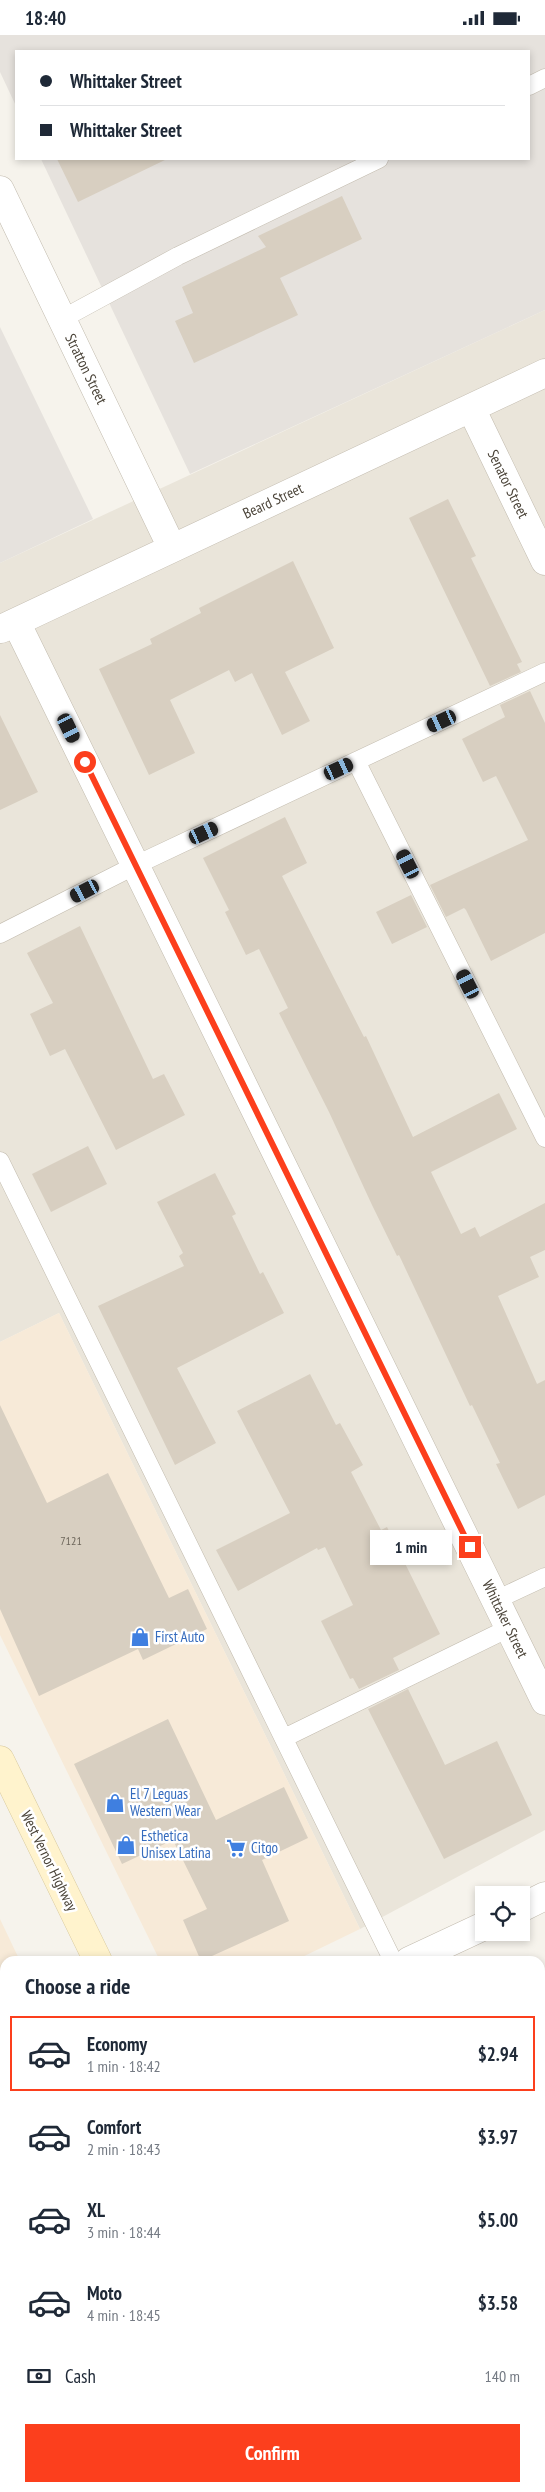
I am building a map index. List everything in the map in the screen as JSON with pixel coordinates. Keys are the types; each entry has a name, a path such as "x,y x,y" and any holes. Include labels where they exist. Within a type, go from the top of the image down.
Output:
{"street":[{"name":"Stratton Street","path":"0,190 172,548"},
{"name":"Beard Street","path":"8,626 545,373"},
{"name":"Senator Street","path":"470,408 545,561"},
{"name":"Whittaker Street","path":"8,626 136,865 545,1701"},
{"name":"West Vernor Highway","path":"0,1760 96,1956"},
{"path":"530,1904 545,1896"},
{"path":"420,1956 475,1930"}],"lane":[{"path":"530,86 545,78"},
{"path":"62,319 178,256 377,160"},
{"path":"0,934 136,865 545,672"},
{"path":"356,761 545,1138"},
{"path":"0,1161 391,1956"},
{"path":"496,1600 545,1577"},
{"path":"284,1739 510,1628"}],"shaded area":[{"path":"0,35 545,35 545,310 190,474 41,160 530,160 530,50 15,50 15,104 0,72"},
{"path":"545,310 545,1830 360,1929 59,1313 0,1342 0,563"},
{"path":"0,327 93,519 0,563"},
{"path":"59,1313 360,1929 304,1956 158,1956 0,1635 0,1342"},
{"path":"0,1919 18,1956 0,1956"}],"building":[{"path":"57,160 165,160 78,202"},
{"path":"342,196 362,239 280,278 298,315 194,363 175,321 193,313 182,287 266,247 258,236"},
{"path":"448,499 476,556 471,558 522,662 517,664 521,672 490,686 409,518"},
{"path":"293,561 334,648 285,672 310,721 282,735 252,673 235,682 229,670 170,700 195,753 149,775 99,669 152,644 150,639 201,613 199,608"},
{"path":"530,691 545,723 545,933 491,961 466,910 464,908 446,917 430,885 528,840 496,776 483,782 462,739 505,717 500,705"},
{"path":"0,715 38,792 0,810"},
{"path":"285,817 307,863 282,876 364,1037 366,1036 413,1137 499,1093 517,1129 431,1172 461,1234 475,1227 480,1237 545,1203 545,1250 530,1257 539,1277 498,1296 537,1384 545,1380 545,1495 518,1509 496,1464 500,1463 472,1405 470,1406 399,1255 397,1256 329,1112 279,1013 288,1008 259,949 246,955 225,912 229,910 203,858"},
{"path":"411,895 427,927 392,944 376,912"},
{"path":"80,926 153,1079 164,1074 185,1115 116,1150 65,1049 50,1056 30,1014 53,1003 27,953"},
{"path":"88,1146 107,1184 51,1212 32,1174"},
{"path":"215,1173 236,1214 232,1216 260,1274 263,1272 284,1313 177,1368 216,1443 175,1465 98,1306 184,1266 179,1256 183,1253 157,1202"},
{"path":"310,1374 336,1425 340,1423 363,1465 351,1472 381,1530 387,1527 440,1634 393,1658 399,1670 359,1689 353,1678 350,1679 321,1621 353,1605 325,1547 318,1550 317,1548 238,1591 216,1550 290,1513 237,1411"},
{"path":"0,1405 47,1503 108,1473 169,1598 188,1589 207,1629 143,1660 138,1649 39,1696 0,1609"},
{"path":"408,1689 445,1765 497,1741 532,1815 444,1859 368,1709"},
{"path":"168,1719 216,1820 284,1787 308,1838 262,1860 289,1921 212,1956 199,1956 183,1920 207,1909 173,1840 122,1864 74,1764"}],"place":[{"name":"First Auto","path":"140,1637"},
{"name":"El 7 Leguas Western Wear","path":"115,1803"},
{"name":"Esthetica Unisex Latina","path":"126,1845"},
{"name":"Citgo","path":"236,1848"}],"route":[{"path":"85,762 470,1547"}]}
